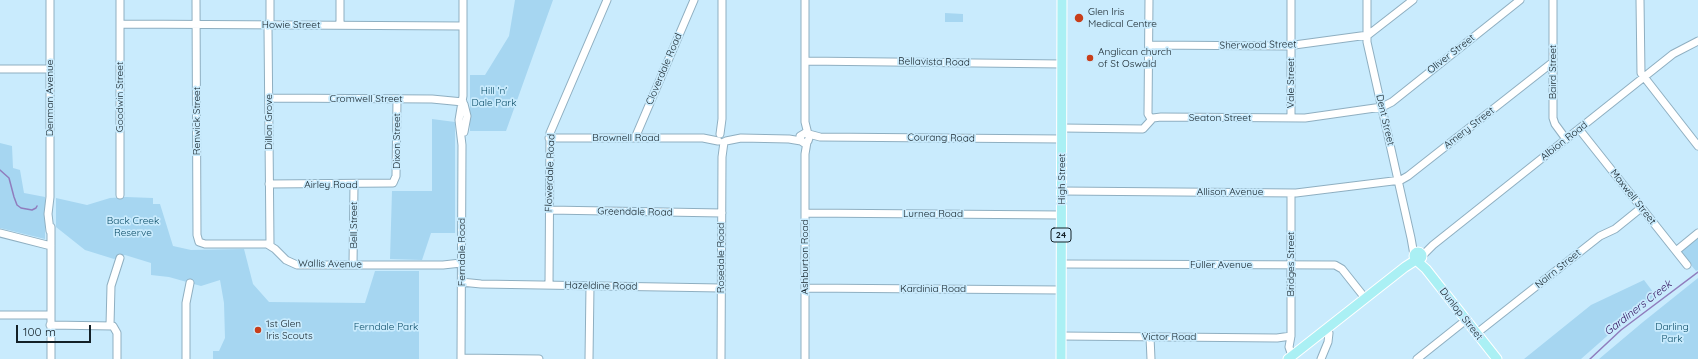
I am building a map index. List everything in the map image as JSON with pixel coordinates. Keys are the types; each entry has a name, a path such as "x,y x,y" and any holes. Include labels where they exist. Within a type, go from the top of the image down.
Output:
{"main road":[{"name":"High Street","path":"1062,0 1062,359"},
{"name":"Dunlop Street","path":"1417,257 1497,359"},
{"name":"Albion Road","path":"1293,355 1417,257"}],"street":[{"name":"Denman Avenue","path":"50,0 50,197 48,214 51,246 51,359"},
{"name":"Goodwin Street","path":"120,0 120,195"},
{"name":"Renwick Street","path":"196,0 197,235 200,242 205,244 270,245"},
{"name":"Dillon Grove","path":"270,0 270,245"},
{"path":"340,0 340,25"},
{"name":"Ferndale Road","path":"461,358 462,144 459,120 463,100 463,0"},
{"name":"Flowerdale Road","path":"549,285 549,138 607,0"},
{"name":"Cloverdale Road","path":"635,138 694,0"},
{"name":"Rosedale Road","path":"721,359 722,0"},
{"name":"Ashburton Road","path":"805,359 806,0"},
{"path":"1149,0 1148,114 1151,120"},
{"name":"Vale Street","path":"1291,0 1291,118"},
{"name":"Dent Street","path":"1368,0 1367,35 1398,181 1411,238 1417,257"},
{"path":"1367,35 1413,0"},
{"name":"Oliver Street","path":"1382,107 1392,102 1520,0"},
{"name":"Baird Street","path":"1553,0 1554,120 1566,139"},
{"path":"1640,0 1640,69 1644,78 1698,146"},
{"path":"1367,21 1380,26"},
{"name":"Howie Street","path":"120,24 463,26"},
{"name":"Sherwood Street","path":"1148,45 1292,45 1367,35"},
{"name":"Albion Road","path":"1417,257 1676,52 1698,41"},
{"name":"Bellavista Road","path":"805,61 1062,64"},
{"name":"Amery Street","path":"1398,181 1408,176 1553,62"},
{"path":"0,69 50,69"},
{"path":"1538,74 1546,75 1553,79"},
{"name":"Cromwell Street","path":"269,98 463,100"},
{"name":"Dixon Street","path":"394,183 396,176 397,99"},
{"name":"Seaton Street","path":"1062,128 1141,129 1146,127 1151,120 1161,117 1291,118 1310,117 1382,107"},
{"name":"Maxwell Street","path":"1579,129 1687,265"},
{"name":"Brownell Road","path":"549,138 805,138"},
{"name":"Courang Road","path":"805,138 1062,139"},
{"name":"Allison Avenue","path":"1062,191 1292,193 1398,181"},
{"name":"Airley Road","path":"269,184 354,185 394,183"},
{"name":"Bell Street","path":"353,265 354,185"},
{"name":"Bridges Street","path":"1292,193 1291,339 1289,347 1293,355"},
{"name":"Nairn Street","path":"1477,333 1600,236 1615,229 1641,208"},
{"name":"Greendale Road","path":"549,210 722,213"},
{"name":"Lurnea Road","path":"805,213 1062,215"},
{"path":"0,234 51,246"},
{"path":"1676,252 1698,234"},
{"name":"Wallis Avenue","path":"270,245 286,260 294,264 461,266"},
{"path":"110,326 111,286 120,258"},
{"name":"Fuller Avenue","path":"1061,264 1335,265 1340,267 1365,298"},
{"path":"186,359 186,300 190,283"},
{"name":"Hazeldine Road","path":"461,284 721,288"},
{"path":"589,359 590,286"},
{"name":"Kardinia Road","path":"805,288 1061,290"},
{"path":"0,315 50,315"},
{"path":"1417,359 1466,320"},
{"path":"50,326 114,327 116,331 117,359"},
{"path":"1321,359 1328,342 1329,333 1327,328"},
{"name":"Victor Road","path":"1061,336 1291,339"},
{"path":"1150,337 1150,359"},
{"path":"461,358 539,359"}],"green space":[{"name":"Hill 'n' Dale Park","path":"515,0 553,0 506,131 470,131 470,75 485,75 509,36"},
{"path":"945,13 963,14 963,22 945,22"},
{"path":"432,119 455,122 455,233 431,233 422,260 390,259 392,191 432,191"},
{"path":"0,143 12,146 13,168 20,170 24,193 45,197 45,239 0,228"},
{"name":"Ferndale Park","path":"56,198 87,205 110,198 153,198 153,204 160,204 173,246 191,250 244,249 253,284 269,302 365,303 375,271 419,271 419,359 213,359 213,351 219,351 225,338 224,303 220,280 201,286 169,277 151,275 151,263 125,255 114,259 85,250 56,227"},
{"path":"1698,237 1698,270 1696,271 1681,253 1682,249"},
{"name":"Darling Park","path":"1698,278 1698,359 1599,359 1643,322"},
{"path":"1644,280 1656,296 1623,322 1581,359 1524,359 1591,305"}],"waterway":[{"path":"0,170 9,178 17,205 21,208 32,210 37,206"},
{"name":"Gardiners Creek","path":"1590,359 1621,330 1698,272"}],"place":[{"name":"Glen Iris Medical Centre","path":"1079,18"},
{"name":"Anglican church of St Oswald","path":"1090,58"},
{"name":"1st Glen Iris Scouts","path":"258,330"}],"park label":[{"name":"Back Creek Reserve","path":"133,226"}]}
